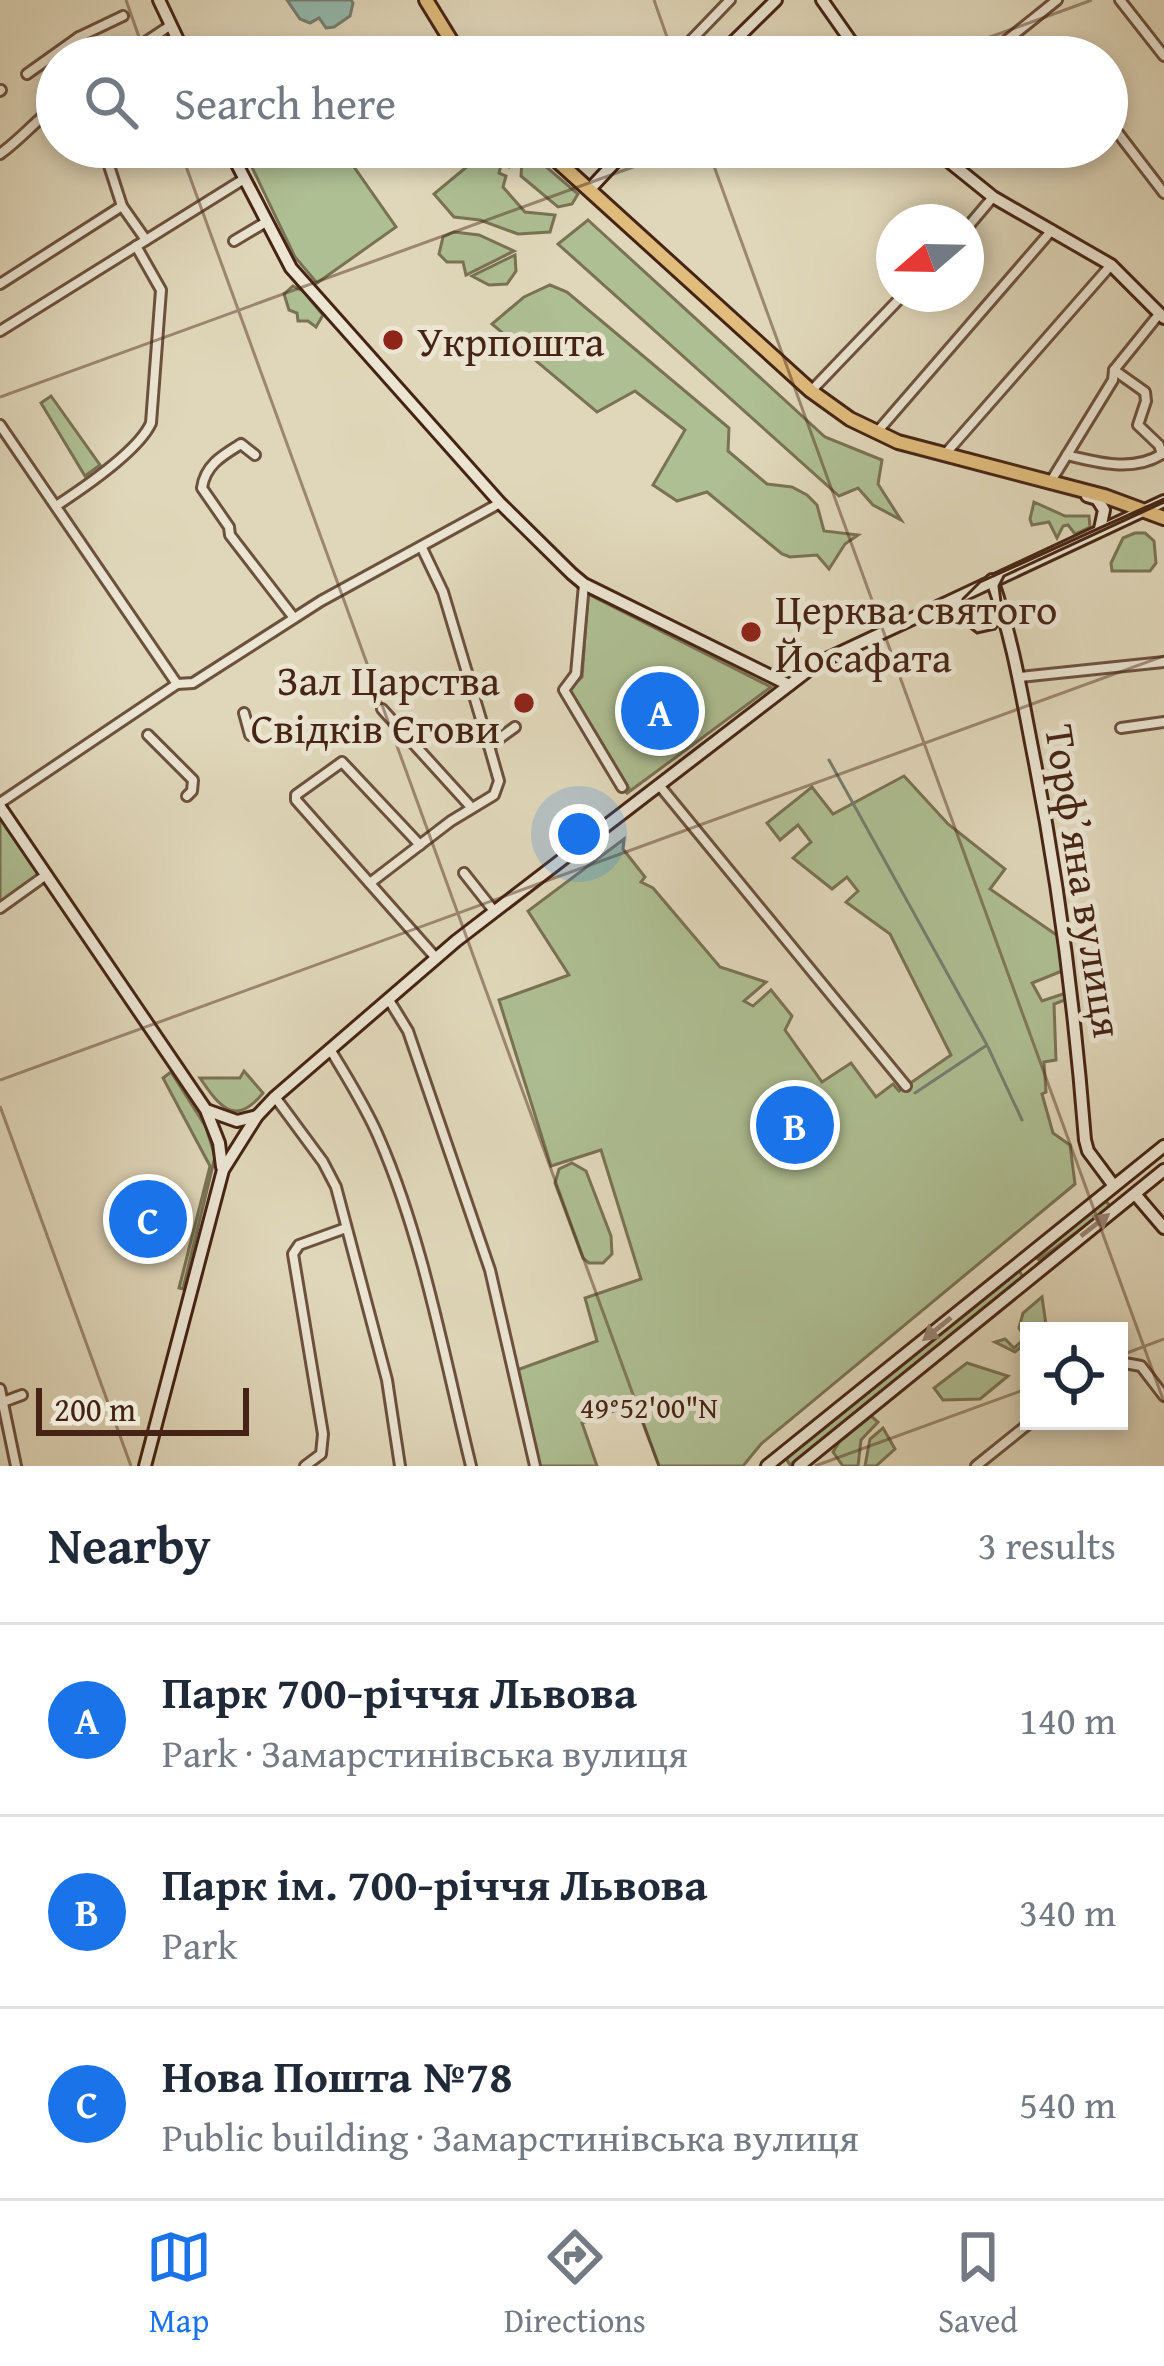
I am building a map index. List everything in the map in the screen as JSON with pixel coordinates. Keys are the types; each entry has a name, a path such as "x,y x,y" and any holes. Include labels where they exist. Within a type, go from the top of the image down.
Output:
{"main road":[{"path":"159,0 176,36"},
{"path":"426,0 448,36"},
{"path":"739,36 776,0"},
{"path":"823,0 848,36"},
{"path":"238,168 291,268 500,503 584,584 789,685"},
{"path":"565,168 811,391 876,433 1164,518"},
{"path":"589,190 609,168"},
{"path":"957,168 993,197 1111,265 1162,315"},
{"path":"1033,477 1097,499 1104,510 1100,529"},
{"path":"145,1466 223,1170 257,1116 275,1097 494,911 789,685 847,649 1164,501"},
{"name":"Торфʼяна вулиця","path":"992,580 1020,677 1065,933 1085,1140 1114,1186"},
{"path":"0,805 206,1110 220,1143 223,1170"},
{"path":"150,1028 168,1058"},
{"path":"206,1110 237,1121 257,1116"},
{"path":"766,1466 1164,1146"},
{"path":"799,1466 1164,1170"},
{"path":"1135,1194 1164,1228"},
{"path":"1033,1253 1042,1268"}],"street":[{"path":"695,36 730,0"},
{"path":"1012,36 1057,0"},
{"path":"1120,0 1164,56"},
{"path":"82,36 123,16"},
{"path":"156,36 171,26"},
{"path":"28,74 36,68"},
{"path":"0,154 36,120"},
{"path":"1128,146 1164,194"},
{"path":"56,506 145,437 151,423 161,290 110,168"},
{"path":"0,331 244,179"},
{"path":"984,208 993,197"},
{"path":"0,284 122,206"},
{"path":"233,241 266,222"},
{"path":"876,433 1053,229"},
{"path":"945,455 1111,265"},
{"path":"811,391 888,312"},
{"path":"1051,481 1113,380 1114,370 1162,315"},
{"path":"1067,454 1115,465 1162,454 1138,425 1145,392 1114,370"},
{"path":"0,425 177,684"},
{"path":"255,455 241,444 216,460 202,488 230,535 294,618"},
{"path":"0,805 177,684 194,683 219,669 294,618 500,503"},
{"path":"370,883 498,789 443,592 422,548"},
{"path":"584,584 576,674 564,690 622,787"},
{"path":"1020,677 1164,662"},
{"path":"382,709 471,807"},
{"path":"244,712 250,735"},
{"path":"1121,728 1164,722"},
{"path":"489,746 514,727"},
{"path":"148,735 193,780 187,796"},
{"path":"419,845 342,762 296,795 436,958"},
{"path":"658,784 906,1086"},
{"path":"464,873 494,911"},
{"path":"0,908 46,875"},
{"path":"388,998 408,1031 490,1270 535,1466"},
{"path":"329,1048 391,1168 451,1366 470,1466"},
{"path":"275,1097 323,1162 335,1187 387,1380 400,1466"},
{"path":"305,1466 321,1454 323,1434 292,1254 299,1245 346,1228"},
{"path":"1128,1364 1141,1366 1164,1396"},
{"path":"0,1390 16,1466"},
{"path":"3,1402 22,1395"},
{"path":"976,1466 1021,1430"}],"green space":[{"path":"252,168 355,168 396,227 317,283 295,257"},
{"path":"465,168 500,168 499,173 506,176 503,187 525,212 555,215 550,232 518,234 480,220 454,217 434,194"},
{"path":"522,168 548,168 578,194 572,204 558,207 521,176"},
{"path":"588,220 825,437 882,460 878,484 901,520 873,505 858,488 839,496 558,244"},
{"path":"454,232 479,235 514,251 466,275 463,262 447,262 439,254 443,237"},
{"path":"515,255 516,271 507,284 489,285 472,276"},
{"path":"550,285 567,292 729,428 728,451 767,484 792,487 807,495 817,505 824,531 858,535 845,544 829,569 817,555 782,554 707,492 677,501 653,485 685,430 635,391 597,412 492,324 524,297"},
{"path":"293,286 323,315 316,327 298,321 297,313 289,310 284,294"},
{"path":"51,396 100,465 85,476 41,403"},
{"path":"1034,502 1065,516 1089,516 1090,527 1075,534 1068,525 1063,526 1057,538 1049,522 1032,525"},
{"path":"1145,533 1154,541 1156,563 1150,571 1112,571 1123,538"},
{"path":"588,594 771,687 626,794 630,790 569,689 582,677"},
{"path":"904,776 948,824 1005,869 990,889 1058,936 1067,969 1032,983 1042,1001 1069,992 1070,998 1054,1004 1056,1060 1044,1062 1046,1092 1042,1094 1053,1133 1070,1145 1075,1184 761,1444 743,1466 659,1466 632,1404 582,1423 597,1466 539,1466 517,1370 597,1341 585,1298 641,1279 601,1150 551,1166 499,1000 569,975 528,911 624,839 623,849 645,877 641,882 653,888 720,967 766,982 744,1001 753,1006 771,990 792,1016 785,1030 822,1082 851,1063 876,1097 893,1084 899,1091 951,1055 890,934 846,902 858,891 847,877 832,889 793,858 811,842 798,825 780,840 767,823 812,787 833,814"},
{"path":"0,818 40,877 0,905"},
{"path":"244,1071 263,1093 253,1104 236,1111 221,1104 200,1078 240,1078"},
{"path":"171,1072 206,1127 215,1157 183,1289 179,1288 210,1166 163,1078"},
{"path":"572,1163 586,1171 611,1236 612,1254 603,1263 583,1258 555,1183 559,1169"},
{"path":"1104,1199 1111,1207 1037,1258"},
{"path":"1018,1269 1023,1277 790,1465 785,1457"},
{"path":"1042,1297 1046,1322 1021,1322 1023,1313"},
{"path":"1005,1339 1014,1348 1020,1343 1015,1352 995,1342"},
{"path":"967,1363 1008,1376 980,1399 943,1400 934,1388"},
{"path":"871,1416 878,1422 861,1440 858,1466 843,1466 833,1452"},
{"path":"883,1428 895,1449 876,1466 865,1466 870,1439"}],"water":[{"path":"287,0 353,3 350,16 326,28 319,18 310,23 300,19"}],"waterway":[{"path":"829,760 987,1045 915,1093"},
{"path":"988,1047 1022,1120"}],"tram line":[{"path":"1164,499 980,582 963,599 963,622 977,633 995,629 1003,618 999,586 1004,576 1164,502"}],"place":[{"name":"Укрпошта","path":"393,340"},
{"name":"Церква святого Йосафата","path":"751,632"},
{"name":"Зал Царства Свідків Єгови","path":"524,703"},
{"name":"Парк 700-річчя Львова","path":"660,711"},
{"name":"Парк ім. 700-річчя Львова","path":"795,1125"},
{"name":"Нова Пошта №78","path":"148,1219"}]}
